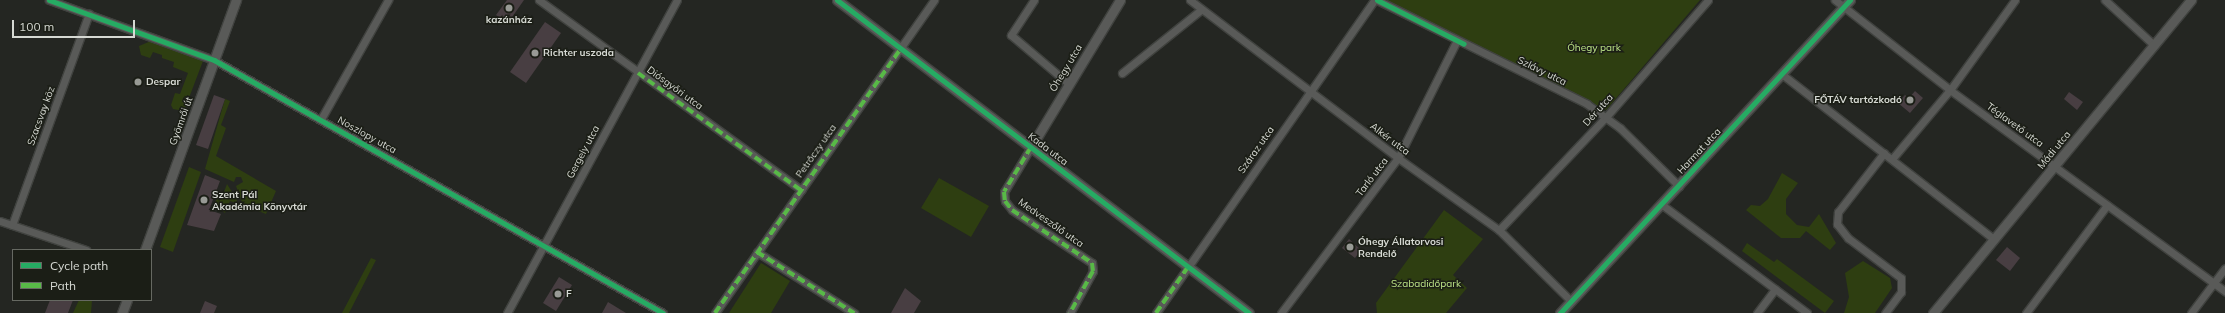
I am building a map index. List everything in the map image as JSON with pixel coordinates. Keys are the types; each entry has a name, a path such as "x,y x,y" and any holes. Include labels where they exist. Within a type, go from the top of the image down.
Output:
{"street":[{"name":"Noszlopy utca","path":"50,0 214,60 663,313"},
{"name":"Gyömrői út","path":"145,249 236,0"},
{"path":"321,119 388,0"},
{"name":"Diósgyőri utca","path":"539,0 801,190"},
{"name":"Gergely utca","path":"507,313 677,0"},
{"name":"Kada utca","path":"837,0 1249,313"},
{"name":"Petrőczy utca","path":"715,313 934,0"},
{"path":"1034,0 1011,35 1069,84"},
{"name":"Óhegy utca","path":"1031,148 1120,0"},
{"name":"Alkér utca","path":"1190,0 1398,158 1500,230 1572,301"},
{"name":"Szlávy utca","path":"1375,0 1606,116 1679,186"},
{"name":"Száraz utca","path":"1156,313 1309,90 1375,0"},
{"name":"Dér utca","path":"1500,230 1606,116 1708,0"},
{"name":"Téglavető utca","path":"1835,0 1950,90 2225,291"},
{"name":"Harmat utca","path":"1560,313 1850,0"},
{"path":"1892,159 1950,90 2016,0"},
{"path":"2105,0 2154,45"},
{"name":"Mádi utca","path":"1934,313 2191,0"},
{"path":"1122,73 1202,9"},
{"name":"Szacsvay köz","path":"12,225 89,14"},
{"name":"Tarló utca","path":"1281,313 1398,158 1457,40"},
{"path":"1783,74 1994,240"},
{"name":"Medveszőlő utca","path":"1031,148 1004,192 1005,201 1012,210 1092,263 1093,271 1070,313"},
{"path":"1884,153 1838,212 1837,224 1848,238 1901,278 1901,292 1885,313"},
{"path":"1661,204 1807,313"},
{"path":"2026,313 2107,205"},
{"path":"0,221 83,249"},
{"path":"757,252 854,313"},
{"path":"2191,313 2225,268"},
{"path":"1757,313 1775,289"},
{"path":"122,313 127,301"}],"green space":[{"name":"Óhegy park","path":"1385,0 1700,0 1606,110"},
{"path":"151,41 203,61 184,111 173,109 171,105 175,93 180,94 188,73 173,67 174,62 162,58 162,55 153,52 150,58 141,55 139,46"},
{"path":"225,99 230,101 221,125 226,128 216,156 276,191 266,214 243,205 236,186 243,182 241,177 236,177 234,182 205,169"},
{"path":"189,167 201,172 173,252 160,247"},
{"path":"1782,173 1798,183 1786,199 1786,214 1797,225 1809,227 1819,214 1836,243 1830,250 1806,231 1800,238 1781,238 1746,210 1751,205 1760,206 1768,199"},
{"path":"939,178 989,206 971,237 921,208"},
{"path":"227,184 237,200 236,203 230,201 225,213 214,204 217,199 221,200"},
{"name":"Szabadidőpark","path":"1444,210 1483,239 1453,275 1467,288 1446,313 1377,313 1376,303"},
{"path":"1747,243 1774,262 1777,259 1834,301 1825,313 1742,251"},
{"path":"371,258 376,260 349,313 342,313"},
{"path":"1863,261 1890,278 1892,288 1875,313 1844,313 1849,297 1845,273"},
{"path":"761,263 790,281 771,313 729,313"},
{"path":"79,301 92,301 91,313 73,313"}],"building":[{"name":"kazánház","path":"507,0 524,0 508,23 496,15"},
{"name":"Richter uszoda","path":"545,22 561,33 526,83 510,72"},
{"name":"FŐTÁV tartózkodó","path":"1915,91 1923,98 1910,113 1898,103 1905,95 1909,98"},
{"path":"2069,92 2083,102 2077,110 2064,99"},
{"path":"214,95 225,99 208,149 196,145"},
{"name":"Szent Pál Akadémia Könyvtár","path":"205,175 220,181 209,210 221,214 214,231 187,225"},
{"name":"Óhegy Állatorvosi Rendelő","path":"1349,239 1361,250 1355,258 1342,248"},
{"path":"2007,247 2020,258 2010,271 1996,260"},
{"name":"F","path":"559,277 572,285 556,311 543,303"},
{"path":"905,288 921,301 914,313 891,313"},
{"path":"50,301 73,301 68,313 45,313"},
{"path":"205,301 217,306 214,313 200,313"},
{"path":"608,302 626,313 602,313"}],"marked path":[{"path":"715,313 901,48"},
{"path":"638,73 801,190"},
{"path":"1031,147 1004,192 1005,201 1012,210 1092,263 1093,271 1070,313"},
{"path":"757,252 854,313"},
{"path":"1156,313 1188,267"}],"cycle path":[{"path":"49,0 214,60 663,313"},
{"path":"837,0 1249,313"},
{"path":"1377,0 1464,44"},
{"path":"1560,313 1850,0"}],"place":[{"name":"kazánház","path":"509,8"},
{"name":"Richter uszoda","path":"535,53"},
{"name":"Despar","path":"138,82"},
{"name":"FŐTÁV tartózkodó","path":"1910,100"},
{"name":"Szent Pál Akadémia Könyvtár","path":"204,200"},
{"name":"Óhegy Állatorvosi Rendelő","path":"1350,247"},
{"name":"F","path":"558,294"}]}
